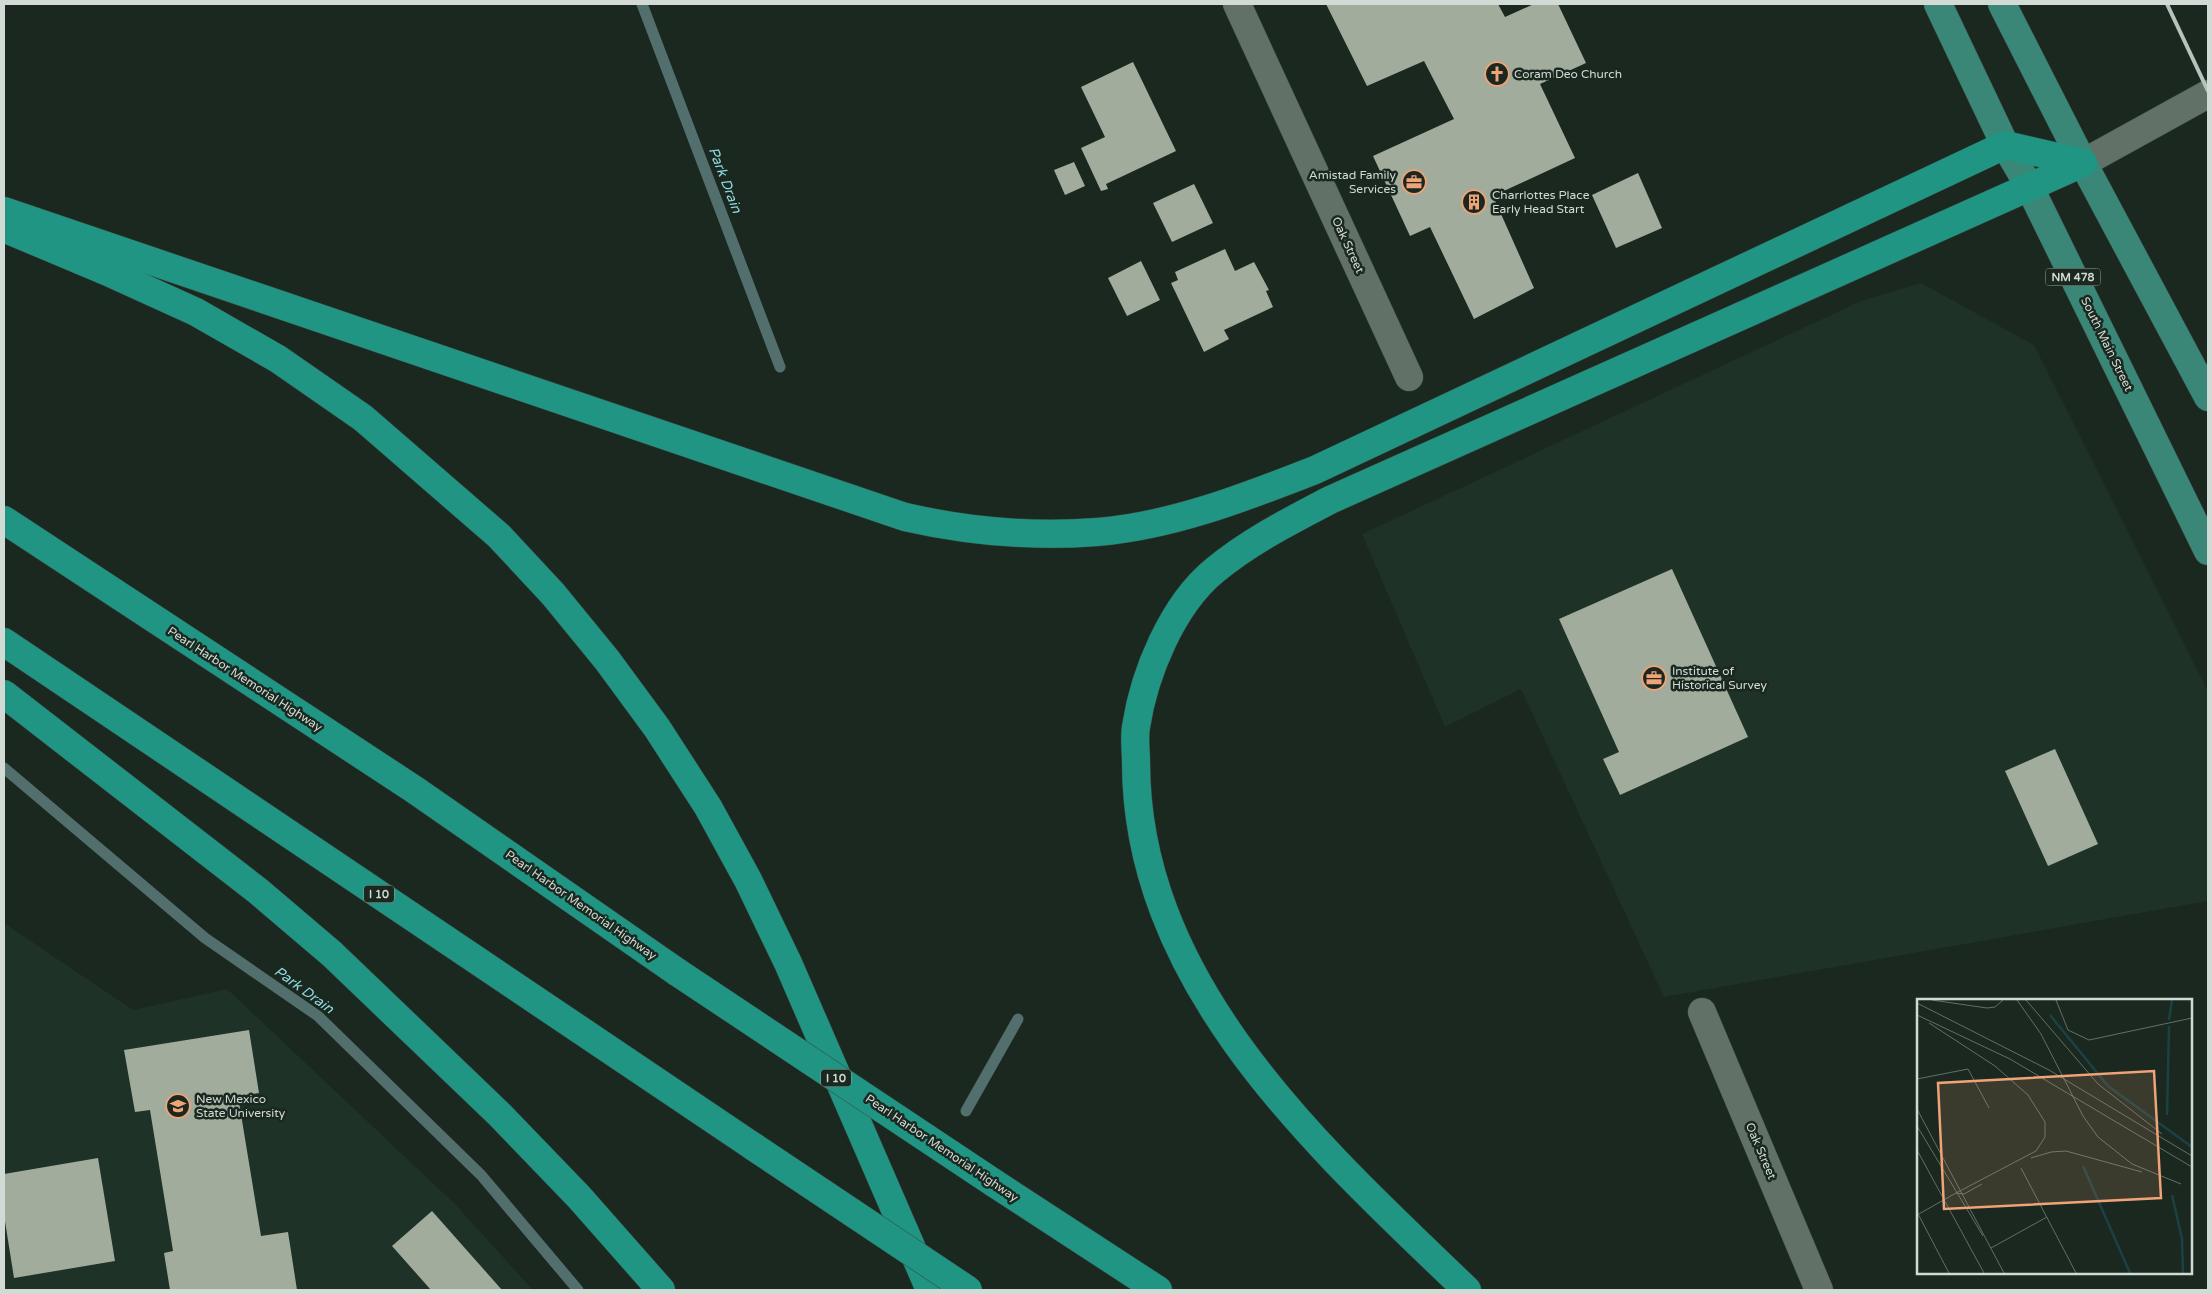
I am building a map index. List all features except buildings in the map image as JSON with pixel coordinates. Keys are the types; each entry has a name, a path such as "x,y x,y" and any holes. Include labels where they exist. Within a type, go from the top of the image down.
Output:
{"highway":[{"path":"4,211 905,517 946,526 993,530 1047,533 1098,532 1196,512 1315,470 2005,145 2083,163"},
{"path":"1467,1290 1359,1186 1298,1121 1233,1039 1199,986 1173,933 1151,878 1140,834 1136,781 1136,730 1144,685 1160,647 1184,605 1213,571 1250,544 1330,500 2083,163"},
{"path":"4,228 196,312 278,359 363,418 499,536 553,594 657,728 708,806 748,880 788,963 930,1290"},
{"name":"Pearl Harbor Memorial Highway","path":"4,520 414,790 678,972 1158,1290"},
{"name":"I 10","path":"4,642 968,1290"},
{"path":"4,694 258,891 332,954 499,1114 580,1197 661,1290"}],"main road":[{"name":"South Main Street","path":"1938,4 2005,145 2029,186 2208,551"},
{"path":"2002,4 2083,163 2208,397"}],"street":[{"name":"Oak Street","path":"1237,4 1409,377"},
{"path":"2083,163 2208,94"},
{"name":"Oak Street","path":"1702,1012 1819,1290"}],"shaded area":[{"path":"1921,283 2034,345 2208,691 2208,901 1664,997 1521,689 1445,727 1362,534 1861,301"},
{"name":"New Mexico State University","path":"4,923 133,1010 227,989 454,1203 533,1290 4,1290"}],"waterway":[{"name":"Park Drain","path":"642,4 780,367"},
{"name":"Park Drain","path":"4,768 205,938 318,1016 481,1175 578,1290"},
{"path":"966,1111 1018,1019"}],"railway":[{"path":"2167,4 2208,91"}],"place":[{"name":"Coram Deo Church","path":"1497,74"},
{"name":"Amistad Family Services","path":"1414,182"},
{"name":"Charrlottes Place Early Head Start","path":"1474,202"},
{"name":"Institute of Historical Survey","path":"1654,678"},
{"name":"New Mexico State University","path":"178,1106"}]}
